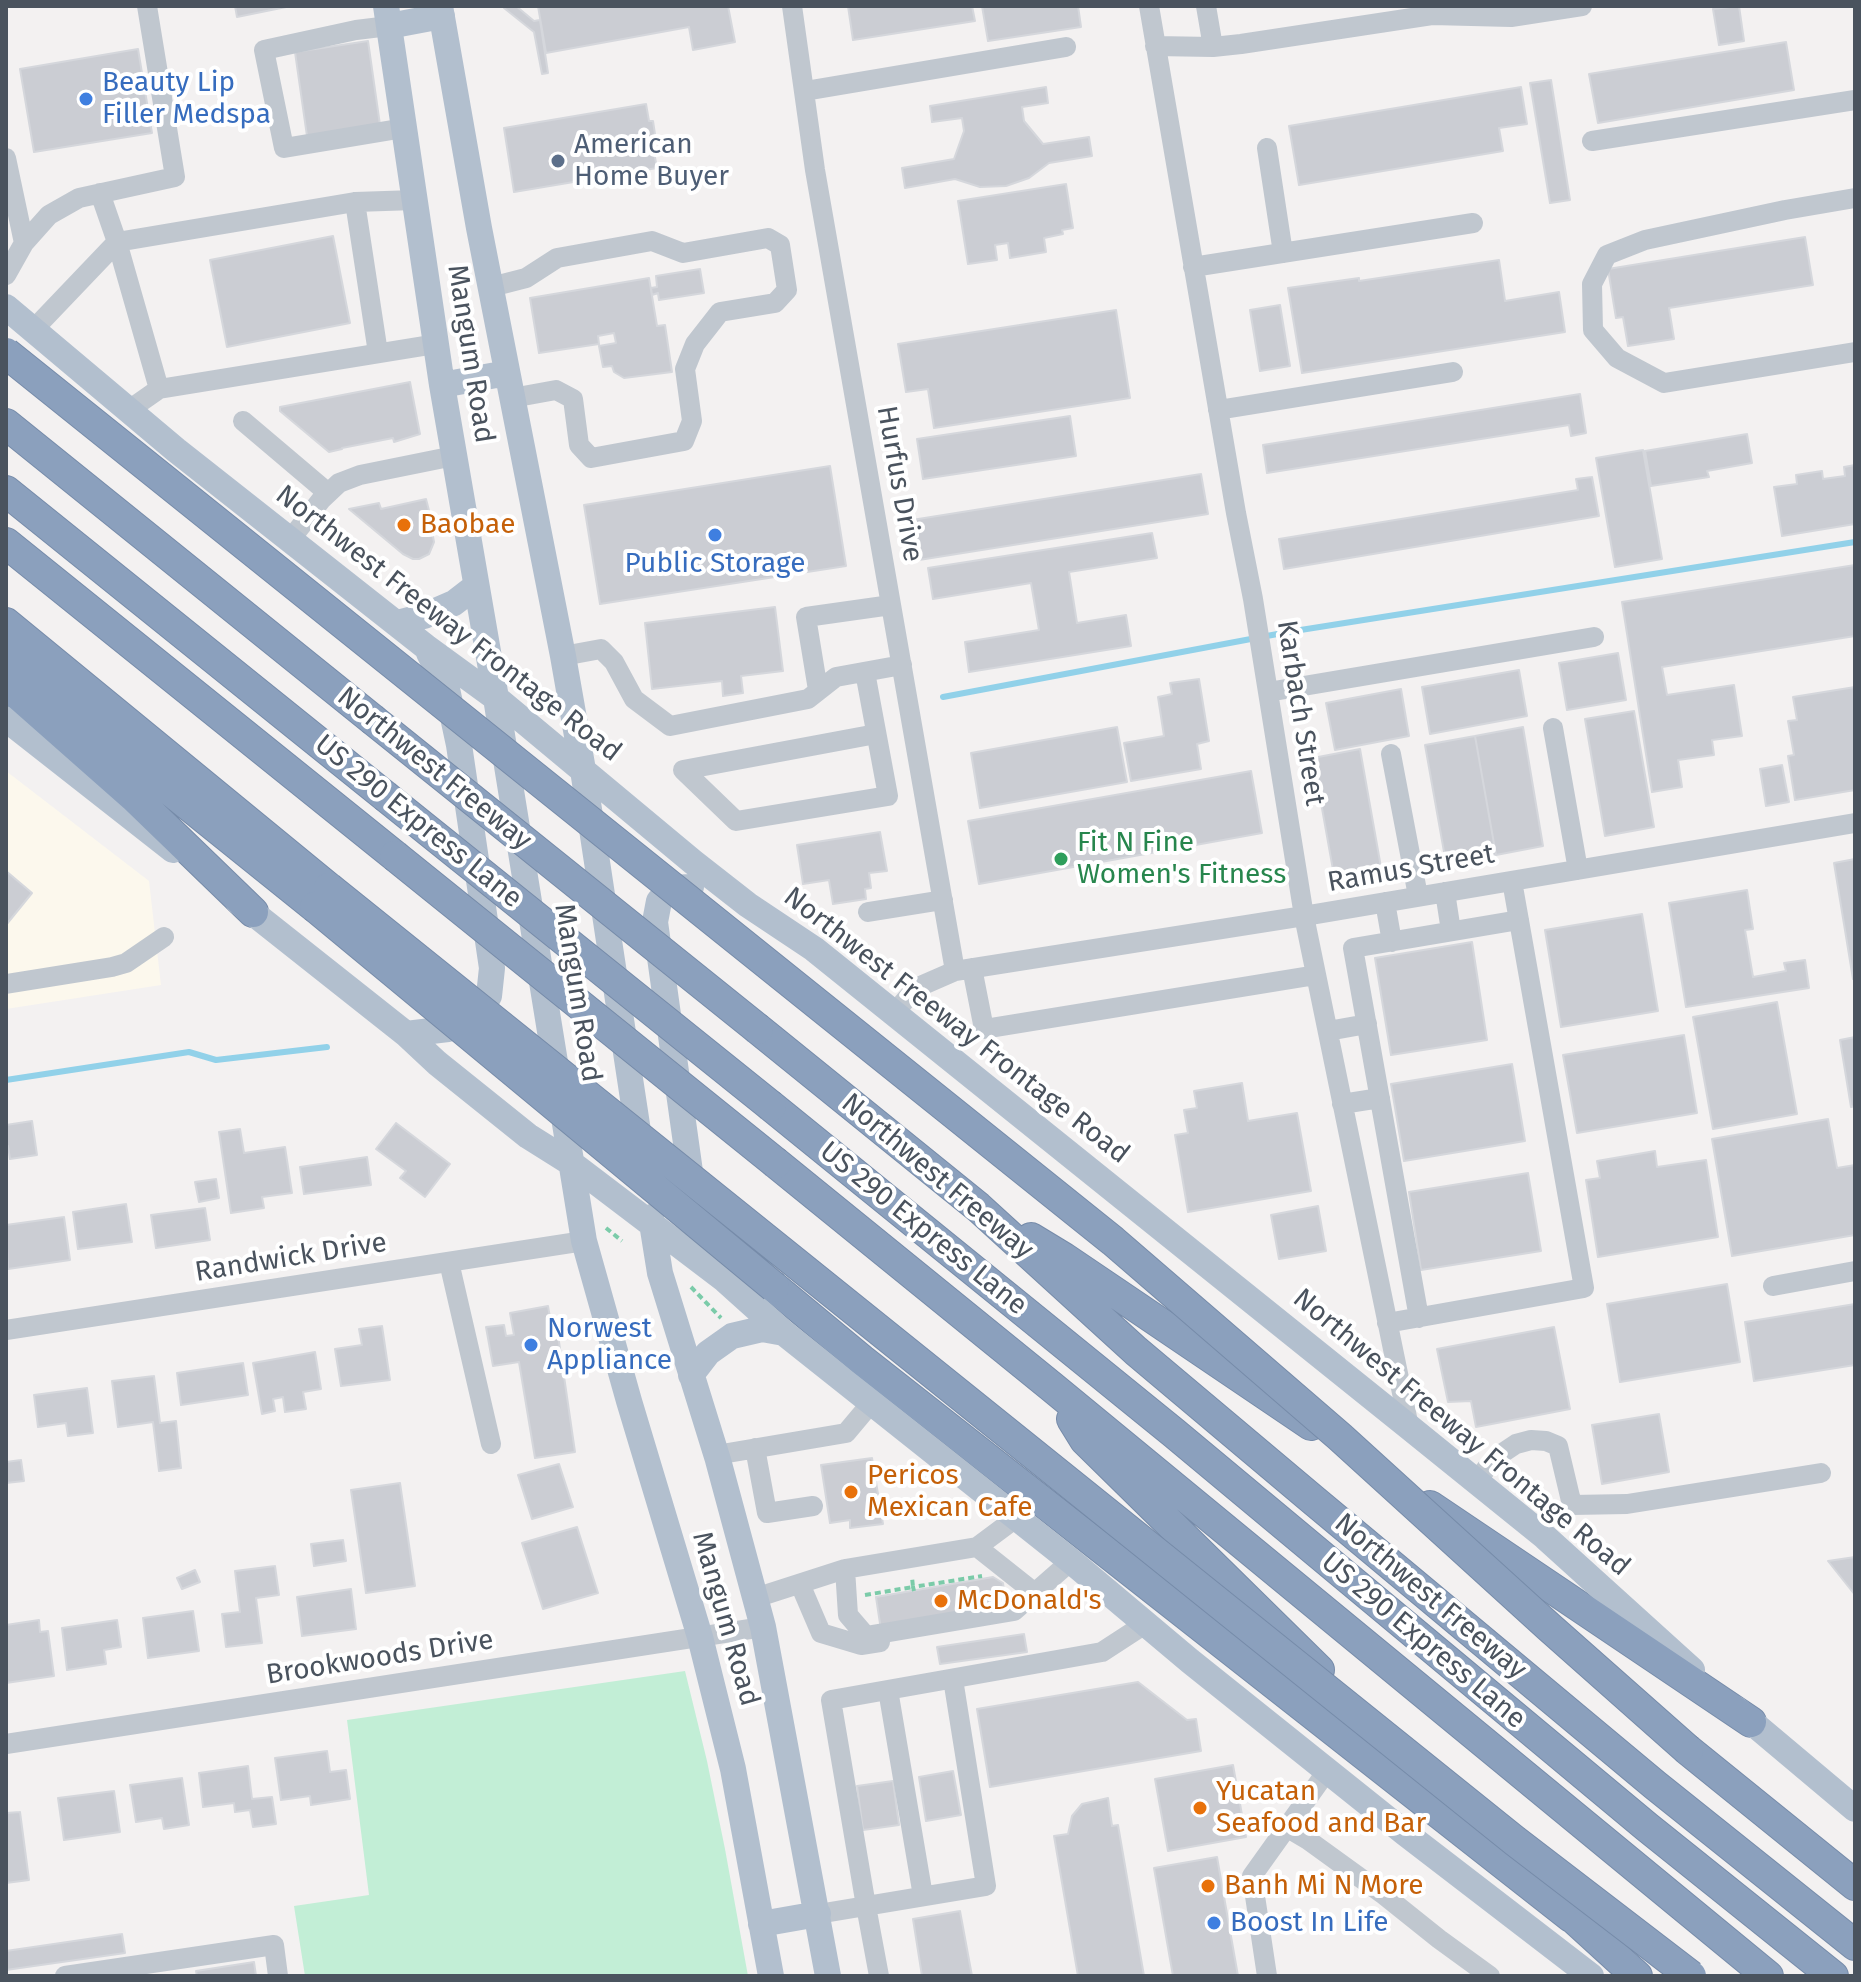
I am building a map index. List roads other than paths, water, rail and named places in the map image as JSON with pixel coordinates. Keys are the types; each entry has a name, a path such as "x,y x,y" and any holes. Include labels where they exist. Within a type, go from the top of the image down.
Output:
{"highway":[{"path":"6,353 1113,1241 1340,1437 1688,1750 1855,1885"},
{"name":"Northwest Freeway","path":"6,424 978,1207 1136,1351 1655,1785 1855,1945"},
{"name":"US 290 Express Lane","path":"6,491 1174,1433 1647,1827 1833,1976"},
{"path":"6,543 1052,1387 1768,1976"},
{"path":"6,623 329,888 1515,1841 1691,1976"},
{"path":"6,653 85,722 315,907 874,1370 1571,1917"},
{"path":"6,684 134,797 253,912"},
{"path":"978,1207 1064,1258 1751,1722"},
{"path":"1052,1387 1085,1440 1571,1917 1637,1976"}],"main road":[{"path":"388,16 441,11"},
{"name":"Mangum Road","path":"441,11 583,770 660,1273 716,1455 763,1627 828,1976"},
{"name":"Mangum Road","path":"388,16 442,385 584,1241 700,1637 733,1769 771,1976"},
{"name":"Northwest Freeway Frontage Road","path":"6,307 176,450 426,647 496,698 748,905 814,949 1545,1537 1751,1722 1855,1809"},
{"path":"442,385 510,386"},
{"path":"397,623 454,603 476,586"},
{"path":"406,1034 448,1029 477,1015 489,996 492,968 459,745 447,689 426,647"},
{"path":"6,719 406,1034 528,1136 571,1163 725,1280 784,1333 1071,1561 1575,1971"},
{"path":"725,1280 694,1199 655,922 659,901 671,888 700,888 748,905"},
{"path":"691,1375 708,1353 732,1336 762,1329 784,1333"},
{"path":"761,1924 818,1914"}],"street":[{"path":"6,275 24,243 49,215 79,198 175,177 147,6"},
{"name":"Hurfus Drive","path":"792,6 815,170 943,900 984,1029 1316,975"},
{"name":"Karbach Street","path":"1149,6 1304,916 1409,1427"},
{"path":"1206,6 1213,47"},
{"path":"1155,46 1213,47 1432,15 1511,17 1582,6"},
{"path":"388,16 356,30 264,50 284,148 404,128"},
{"path":"805,91 1066,47"},
{"path":"1592,141 1855,100"},
{"path":"1267,148 1283,253"},
{"path":"6,158 24,243"},
{"path":"100,193 159,389"},
{"path":"1855,198 1645,240 1607,255 1592,284 1593,330 1617,358 1664,383 1855,352"},
{"path":"33,330 117,242 355,202 415,200"},
{"path":"355,202 378,353"},
{"path":"1193,267 1473,223"},
{"path":"6,229 24,243"},
{"path":"491,287 526,278 557,258 652,241 683,253 768,238 780,245 787,290 775,303 720,312 695,344 685,369 692,421 684,441 591,458 579,445 573,399 556,390 510,386"},
{"path":"129,410 159,389 436,344"},
{"path":"1218,410 1453,372"},
{"path":"243,421 328,493"},
{"path":"290,540 339,483 360,475 454,456"},
{"path":"818,690 806,617 891,605"},
{"path":"1268,692 1594,637"},
{"path":"563,656 601,649 614,662 634,699 670,726 808,699 836,677 902,665"},
{"path":"865,672 888,796 736,821 683,770 876,734"},
{"path":"1553,728 1578,870"},
{"path":"1391,754 1418,896"},
{"name":"Ramus Street","path":"894,1013 916,988 964,969 1304,916 1855,823"},
{"path":"1387,1323 1584,1288 1512,881"},
{"path":"1445,892 1451,931"},
{"path":"868,912 943,900"},
{"path":"1385,902 1392,942"},
{"path":"1419,1318 1353,948 1519,920"},
{"path":"6,984 112,967 134,958 164,937"},
{"path":"1328,1031 1367,1024"},
{"path":"1342,1104 1380,1098"},
{"path":"1354,1161 1390,1154"},
{"path":"1364,1208 1399,1202"},
{"name":"Randwick Drive","path":"6,1330 584,1241"},
{"path":"1373,1255 1407,1249"},
{"path":"449,1262 491,1444"},
{"path":"1773,1286 1855,1271"},
{"path":"716,1455 846,1433 872,1402"},
{"path":"1475,1482 1504,1452 1516,1444 1531,1440 1558,1446 1572,1505 1627,1504 1821,1473"},
{"path":"755,1448 767,1513"},
{"path":"734,1519 813,1506"},
{"path":"755,1598 845,1569 977,1547 1016,1518"},
{"path":"977,1547 1035,1593"},
{"path":"845,1569 848,1615 866,1636 1014,1611 1071,1561"},
{"path":"800,1584 821,1633 861,1645 1020,1620 1035,1593"},
{"path":"879,1976 831,1700 1102,1652 1145,1624"},
{"name":"Brookwoods Drive","path":"6,1744 763,1627"},
{"path":"818,1914 986,1886 953,1679"},
{"path":"888,1690 923,1896"},
{"path":"1267,1976 1252,1876 1327,1771"},
{"path":"1286,1827 1359,1876 1490,1976"},
{"path":"65,1976 274,1945 278,1976"}],"waterway":[{"path":"943,697 1288,632 1855,542"},
{"path":"6,1080 189,1052 216,1060 327,1047"}],"place":[{"name":"Beauty Lip Filler Medspa","path":"86,99"},
{"name":"American Home Buyer","path":"558,161"},
{"name":"Baobae","path":"404,525"},
{"name":"Public Storage","path":"715,535"},
{"name":"Fit N Fine Women's Fitness","path":"1061,859"},
{"name":"Norwest Appliance","path":"531,1345"},
{"name":"Pericos Mexican Cafe","path":"851,1492"},
{"name":"McDonald's","path":"941,1601"},
{"name":"Yucatan Seafood and Bar","path":"1200,1808"},
{"name":"Banh Mi N More","path":"1208,1886"},
{"name":"Boost In Life","path":"1214,1923"}]}
